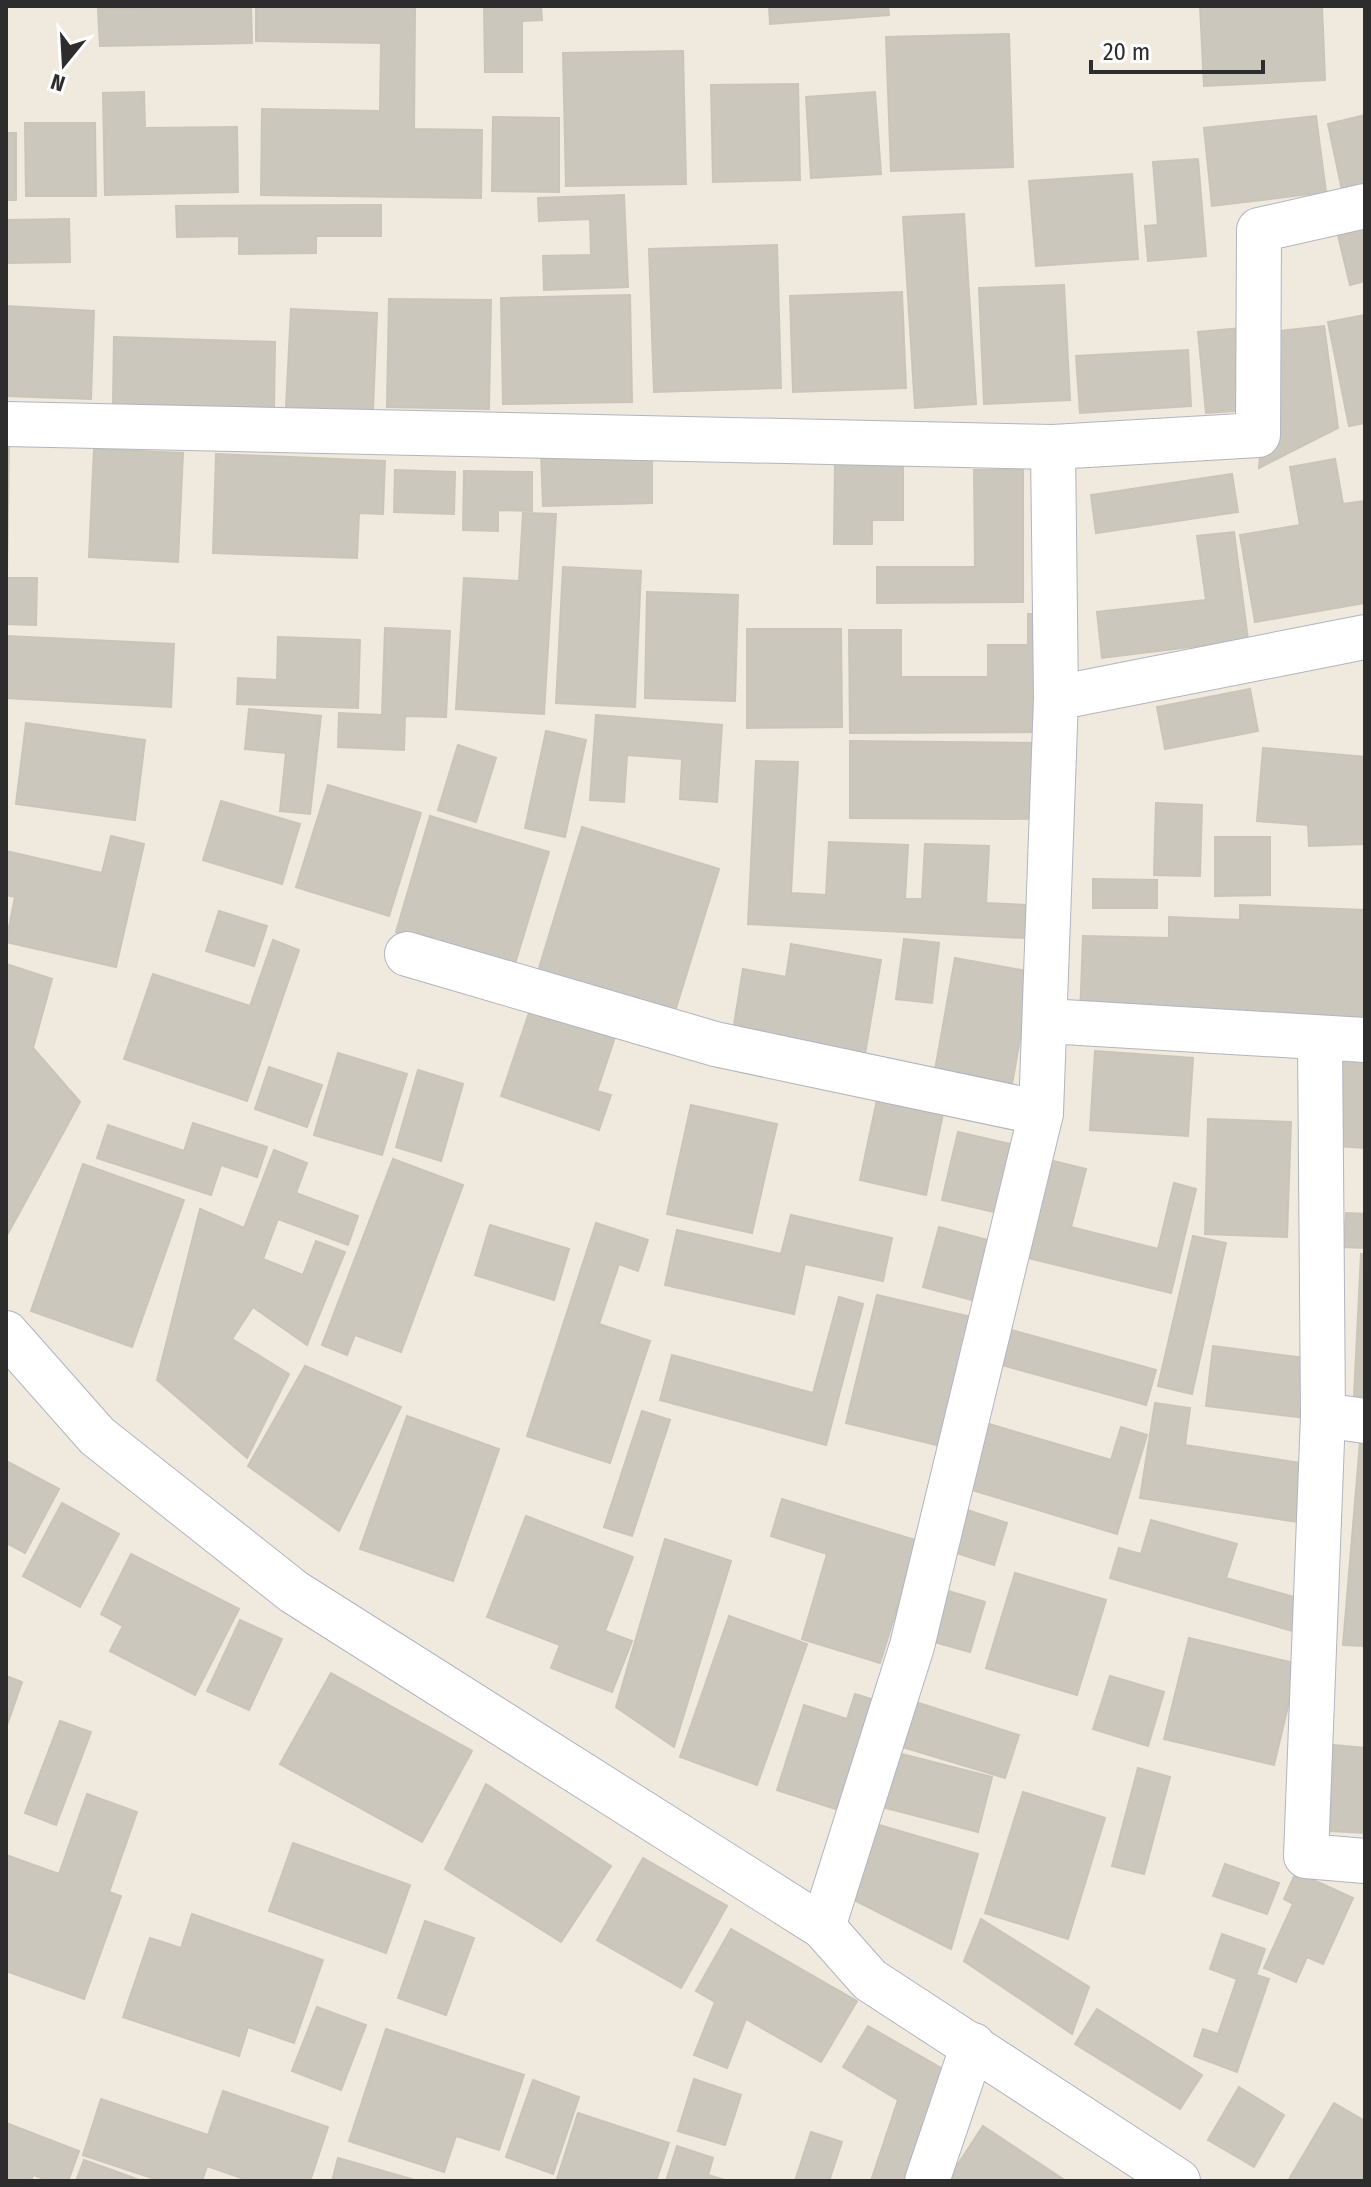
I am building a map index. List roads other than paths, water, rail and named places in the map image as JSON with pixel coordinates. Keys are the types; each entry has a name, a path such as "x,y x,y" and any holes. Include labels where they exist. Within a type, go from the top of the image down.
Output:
{"street":[{"path":"6,424 1053,447 1258,435 1259,230 1365,206"},
{"path":"823,1927 912,1646 1041,1113 1047,1021 1056,698 1053,447"},
{"path":"1056,698 1365,637"},
{"path":"407,954 715,1044 1041,1113"},
{"path":"1047,1021 1365,1040"},
{"path":"1320,1039 1344,1418 1306,1856 1365,1861"},
{"path":"6,1333 97,1436 294,1592 823,1927 870,1980 1178,2181"},
{"path":"927,2181 973,2045"}]}
